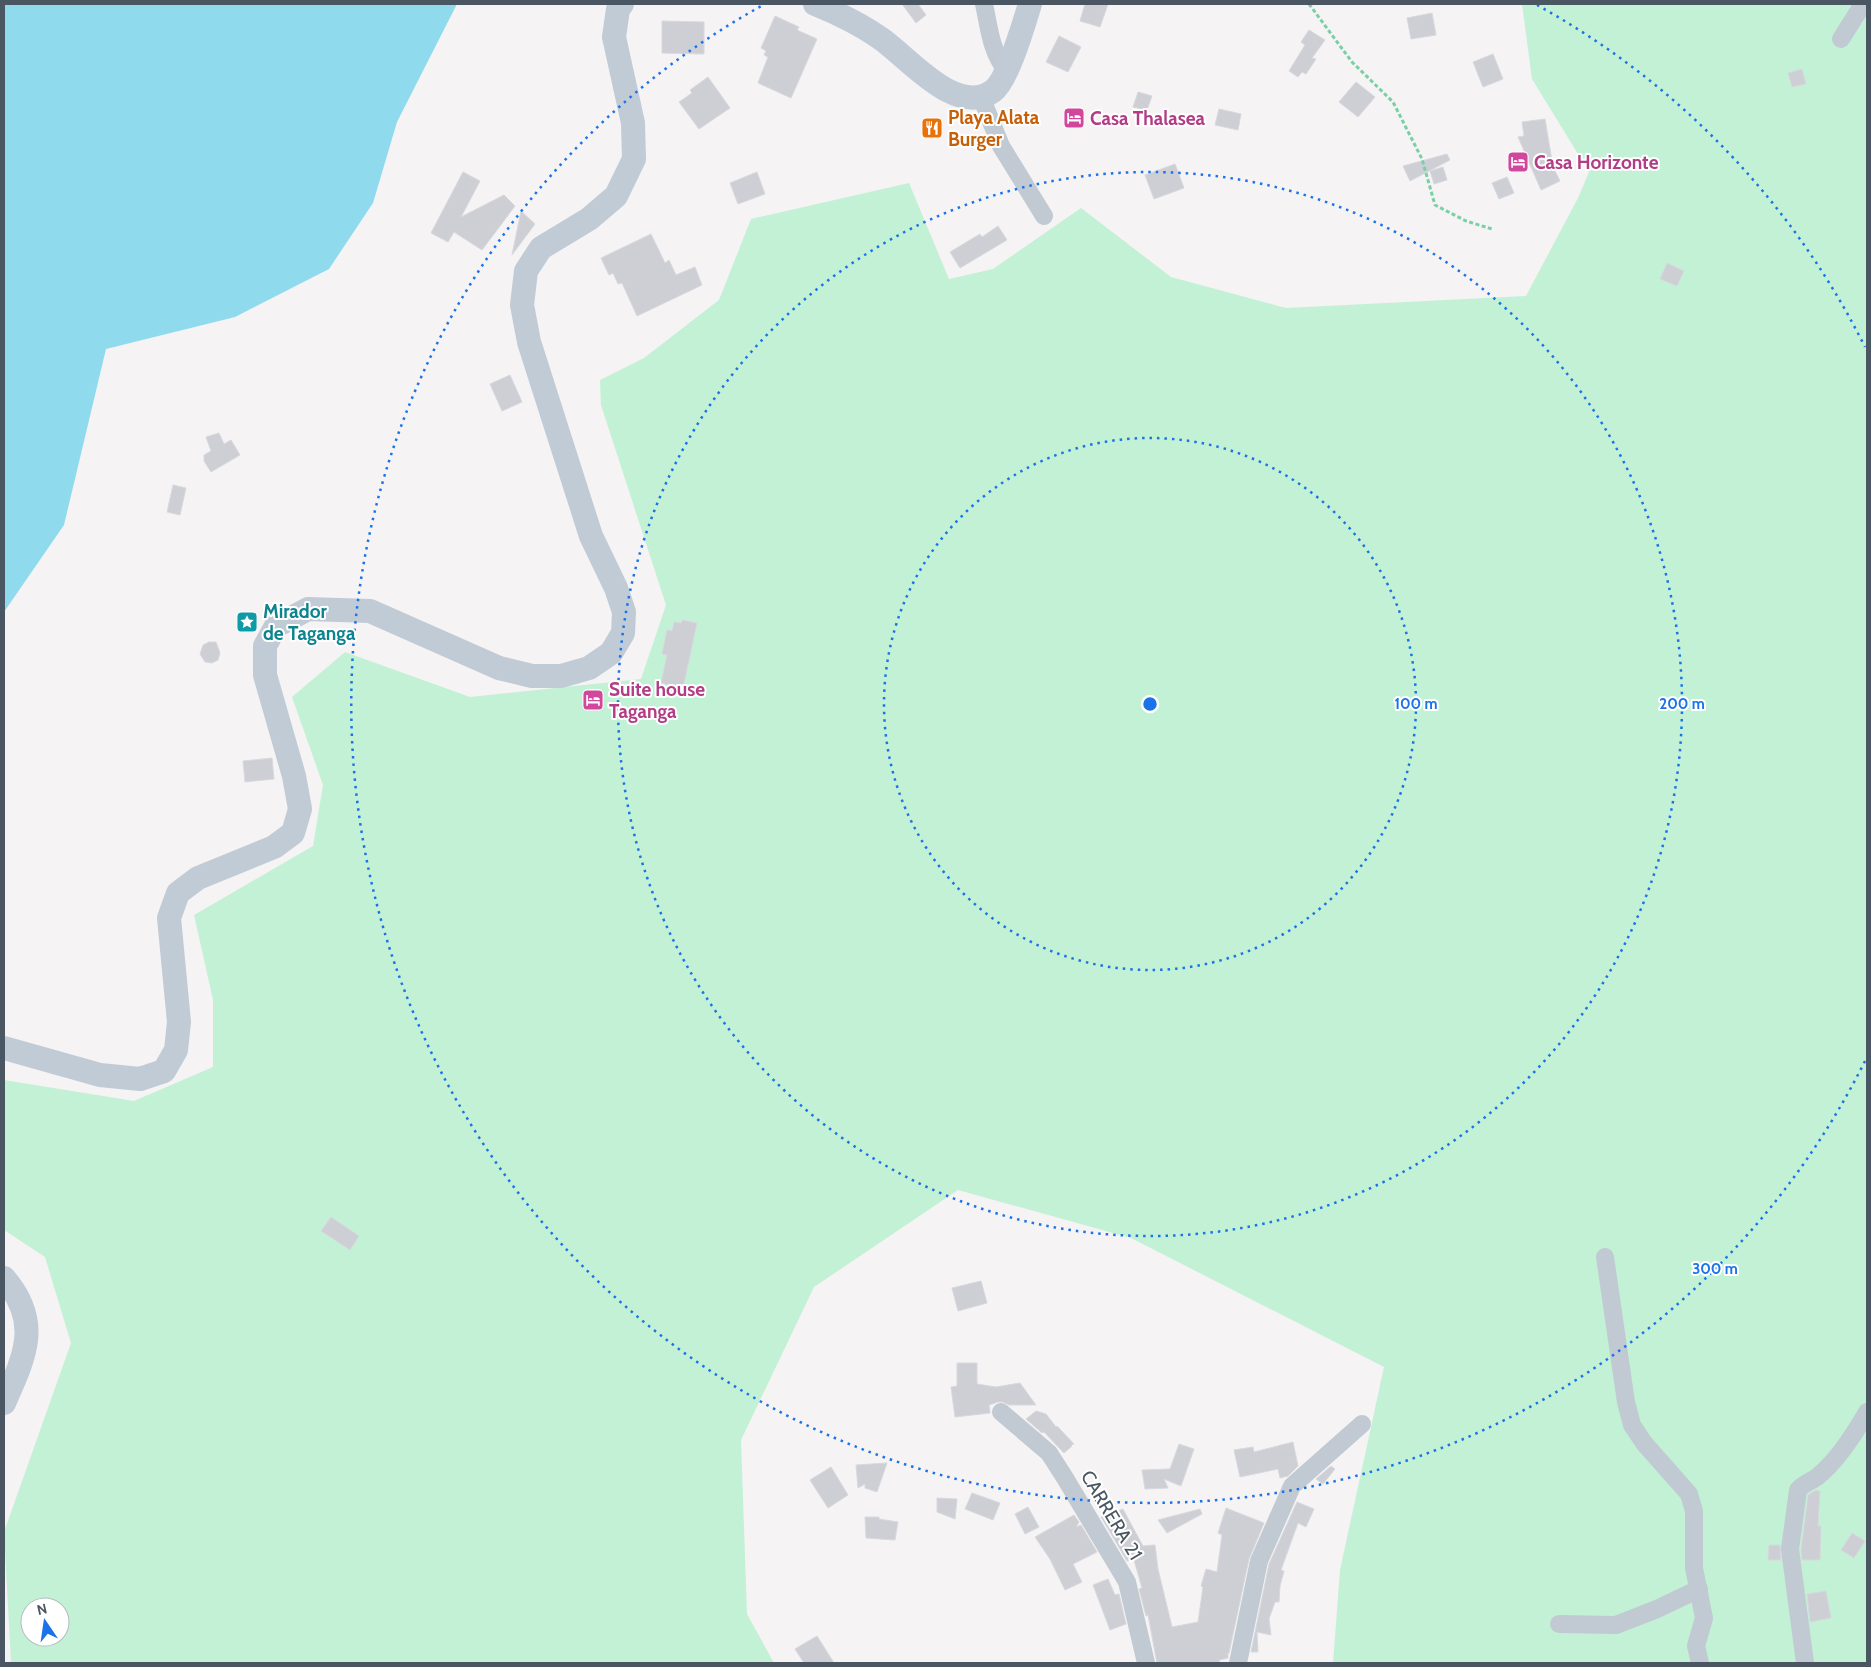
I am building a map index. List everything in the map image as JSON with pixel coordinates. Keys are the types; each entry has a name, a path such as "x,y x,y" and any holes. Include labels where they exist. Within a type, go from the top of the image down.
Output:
{"street":[{"path":"4,1048 100,1075 140,1079 164,1071 176,1050 179,1022 169,918 178,893 198,878 274,847 293,833 300,809 294,776 265,675 265,646 276,626 308,609 370,611 499,668 532,676 561,676 589,668 611,653 623,633 624,612 616,588 592,536 529,342 522,306 526,271 541,248 589,218 616,196 634,159 633,123 614,37 618,9 622,4"},
{"path":"815,4 832,11 880,38 938,86 957,96 981,98 994,90 1006,70 1030,4"},
{"path":"984,4 995,52 999,62 1006,70"},
{"path":"1841,39 1863,4"},
{"path":"981,98 1001,146 1044,216"},
{"path":"1605,1257 1626,1402 1632,1425 1644,1443 1689,1494 1694,1511 1694,1568 1704,1618 1696,1646 1700,1663"},
{"path":"4,1278 14,1290 26,1315 26,1343 20,1368 4,1403"},
{"name":"CARRERA 21","path":"1002,1412 1048,1453 1127,1582 1146,1663"},
{"path":"1805,1663 1790,1548 1798,1490 1803,1484 1816,1477 1835,1457 1860,1425 1867,1412"},
{"path":"1238,1663 1259,1561 1292,1486 1362,1424"},
{"path":"1559,1624 1616,1626 1657,1610 1698,1589"}],"path":[{"path":"1309,4 1352,62 1393,102 1422,159 1435,205 1466,221 1492,229"}],"green space":[{"path":"1522,4 1867,4 1867,1663 1333,1663 1340,1570 1384,1367 1131,1238 958,1190 814,1287 741,1440 747,1614 774,1663 11,1663 4,1532 71,1343 45,1257 4,1230 4,1080 134,1101 213,1067 213,1000 194,915 313,846 323,785 292,697 345,652 470,697 641,679 666,605 601,405 600,380 644,358 719,300 751,219 909,183 949,279 993,269 1081,208 1171,277 1286,308 1526,296 1578,198 1589,172 1532,79"}],"water":[{"path":"4,4 457,4 397,122 373,203 329,269 235,317 106,349 64,525 4,612"}],"building":[{"path":"902,4 918,4 926,15 916,23"},
{"path":"1085,4 1108,4 1100,27 1080,21"},
{"path":"1432,13 1436,35 1411,39 1407,18"},
{"path":"775,16 799,27 797,30 817,39 791,98 758,83 768,57 764,55 766,51 761,48"},
{"path":"662,21 704,22 704,54 662,53"},
{"path":"1309,30 1325,40 1312,58 1316,59 1306,74 1302,72 1298,77 1289,71 1305,45 1301,42"},
{"path":"1059,36 1081,47 1068,72 1046,62"},
{"path":"1493,54 1503,79 1483,87 1473,62"},
{"path":"1802,69 1806,84 1792,87 1788,73"},
{"path":"708,77 730,108 699,129 679,102 692,93 690,90"},
{"path":"1356,82 1375,97 1358,117 1339,102"},
{"path":"1138,92 1152,96 1147,110 1133,107"},
{"path":"1219,109 1241,114 1238,130 1215,125"},
{"path":"1545,119 1553,167 1560,181 1541,190 1518,137 1524,136 1522,122"},
{"path":"1447,154 1450,160 1410,181 1403,166"},
{"path":"1175,164 1184,188 1154,199 1145,175"},
{"path":"1443,167 1447,180 1434,184 1430,171"},
{"path":"463,172 480,181 461,217 504,195 515,206 482,250 454,232 448,242 431,233"},
{"path":"757,172 765,194 738,204 730,183"},
{"path":"1507,177 1514,193 1499,199 1492,183"},
{"path":"521,211 535,224 512,255"},
{"path":"998,226 1007,240 960,268 950,252 980,234 982,237"},
{"path":"651,234 665,263 669,260 676,275 695,267 702,285 637,316 622,283 618,284 613,273 609,275 601,258"},
{"path":"1667,263 1684,271 1677,286 1660,279"},
{"path":"510,375 522,402 502,411 490,384"},
{"path":"219,433 224,444 231,440 240,455 211,472 204,461 204,455 211,451 206,437"},
{"path":"173,485 186,488 180,515 167,512"},
{"path":"682,620 697,623 683,688 661,683 667,655 662,654 667,630 672,631 674,622 681,623"},
{"path":"209,642 216,642 220,653 218,660 212,663 205,662 200,654 203,645"},
{"path":"272,758 274,779 245,782 243,761"},
{"path":"331,1217 359,1236 350,1250 321,1231"},
{"path":"981,1281 987,1303 958,1311 952,1288"},
{"path":"957,1363 977,1363 977,1384 996,1387 1020,1383 1036,1405 1009,1405 998,1402 989,1405 990,1413 955,1417 951,1387 957,1386"},
{"path":"1036,1411 1046,1414 1056,1427 1074,1444 1064,1453 1044,1432 1042,1433 1026,1419"},
{"path":"1293,1442 1298,1466 1288,1476 1280,1478 1278,1469 1240,1477 1234,1450 1253,1447 1254,1452"},
{"path":"1179,1444 1194,1449 1181,1486 1164,1479 1168,1488 1145,1489 1142,1470 1170,1469"},
{"path":"887,1463 877,1492 865,1488 865,1484 858,1488 856,1465"},
{"path":"1331,1466 1335,1469 1323,1484 1316,1479"},
{"path":"831,1467 848,1495 828,1508 810,1480"},
{"path":"1816,1490 1820,1491 1818,1526 1821,1526 1820,1560 1802,1560 1801,1549 1808,1495"},
{"path":"972,1493 1000,1503 993,1520 965,1509"},
{"path":"937,1498 957,1499 955,1519 937,1512"},
{"path":"1297,1502 1314,1509 1306,1527 1298,1523 1281,1570 1284,1571 1280,1586 1279,1602 1275,1602 1269,1619 1271,1635 1257,1632 1258,1652 1251,1652 1269,1564"},
{"path":"1028,1507 1039,1527 1025,1534 1015,1514"},
{"path":"1226,1508 1264,1523 1249,1559 1228,1658 1219,1660 1220,1663 1157,1663 1148,1615 1146,1616 1139,1589 1142,1588 1134,1560 1127,1561 1101,1517 1123,1509 1143,1546 1155,1545 1158,1569 1172,1627 1198,1622 1203,1587 1201,1586 1206,1569 1217,1572 1222,1535 1218,1533"},
{"path":"1200,1509 1202,1514 1167,1533 1158,1520"},
{"path":"1074,1515 1079,1522 1076,1527 1081,1525 1097,1552 1073,1564 1082,1582 1065,1590 1050,1559 1035,1537"},
{"path":"865,1517 879,1517 879,1519 898,1522 895,1540 866,1538"},
{"path":"1852,1533 1865,1541 1854,1558 1841,1550"},
{"path":"1769,1545 1780,1545 1781,1560 1768,1560"},
{"path":"1108,1579 1115,1595 1119,1594 1126,1624 1110,1630 1093,1585"},
{"path":"1826,1591 1831,1618 1810,1622 1807,1594"},
{"path":"817,1636 834,1663 804,1663 795,1649"}],"place":[{"name":"Casa Thalasea","path":"1074,118"},
{"name":"Playa Alata Burger","path":"932,128"},
{"name":"Casa Horizonte","path":"1518,162"},
{"name":"Mirador de Taganga","path":"247,622"},
{"name":"Suite house Taganga","path":"593,700"}]}
